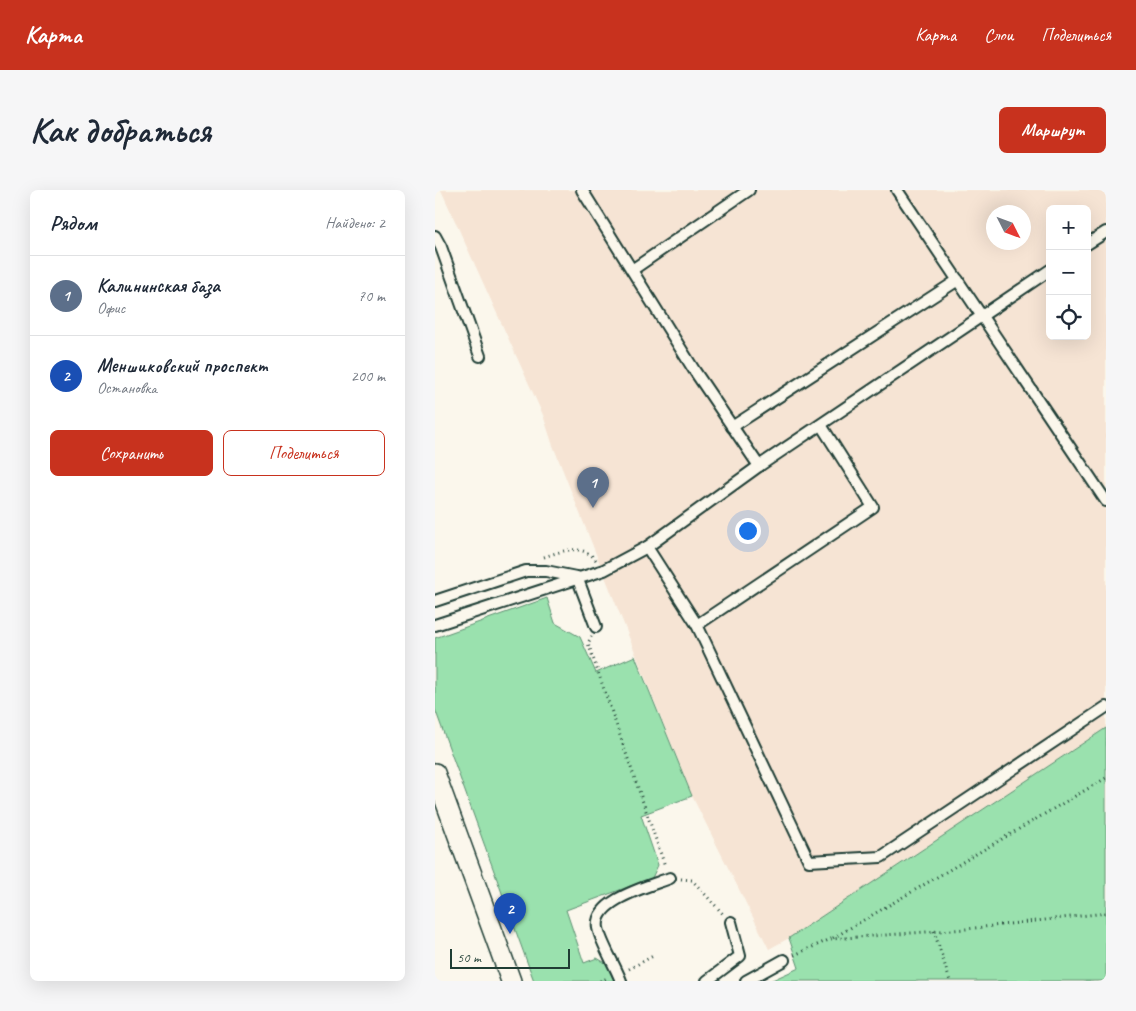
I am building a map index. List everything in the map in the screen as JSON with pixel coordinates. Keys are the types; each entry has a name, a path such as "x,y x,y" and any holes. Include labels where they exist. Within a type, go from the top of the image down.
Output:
{"street":[{"path":"435,773 511,981"}],"lane":[{"path":"582,190 694,370 759,466"},
{"path":"632,270 749,190"},
{"path":"897,190 1106,501"},
{"path":"1091,241 1106,232"},
{"path":"435,236 441,247 480,356"},
{"path":"435,625 577,577 604,570 647,547 759,466 1046,273"},
{"path":"732,426 958,280"},
{"path":"697,624 873,507 821,425"},
{"path":"647,547 697,624 809,861 881,857 1106,707"},
{"path":"435,602 526,570 546,571 577,577"},
{"path":"577,577 596,627"},
{"path":"621,981 598,926 601,913 612,901 669,878"},
{"path":"707,981 740,956 731,922"},
{"path":"746,981 784,960"}],"path":[{"path":"596,627 588,643 669,878 692,880 731,922"},
{"path":"784,960 831,939 1106,778"},
{"path":"831,939 1106,914"},
{"path":"934,931 950,981"}],"shaded area":[{"path":"441,190 1106,190 1106,728 789,938 769,949 692,796 552,443 543,415"}],"green space":[{"path":"547,598 555,623 580,637 596,673 635,656 692,796 641,815 658,865 652,878 566,910 584,963 597,958 609,965 615,981 534,981 435,709 435,638"},
{"path":"1106,728 1106,981 770,981 799,968 789,938"}],"place":[{"name":"Калининская база","path":"593,508"},
{"name":"Меншиковский проспект","path":"510,934"}]}
